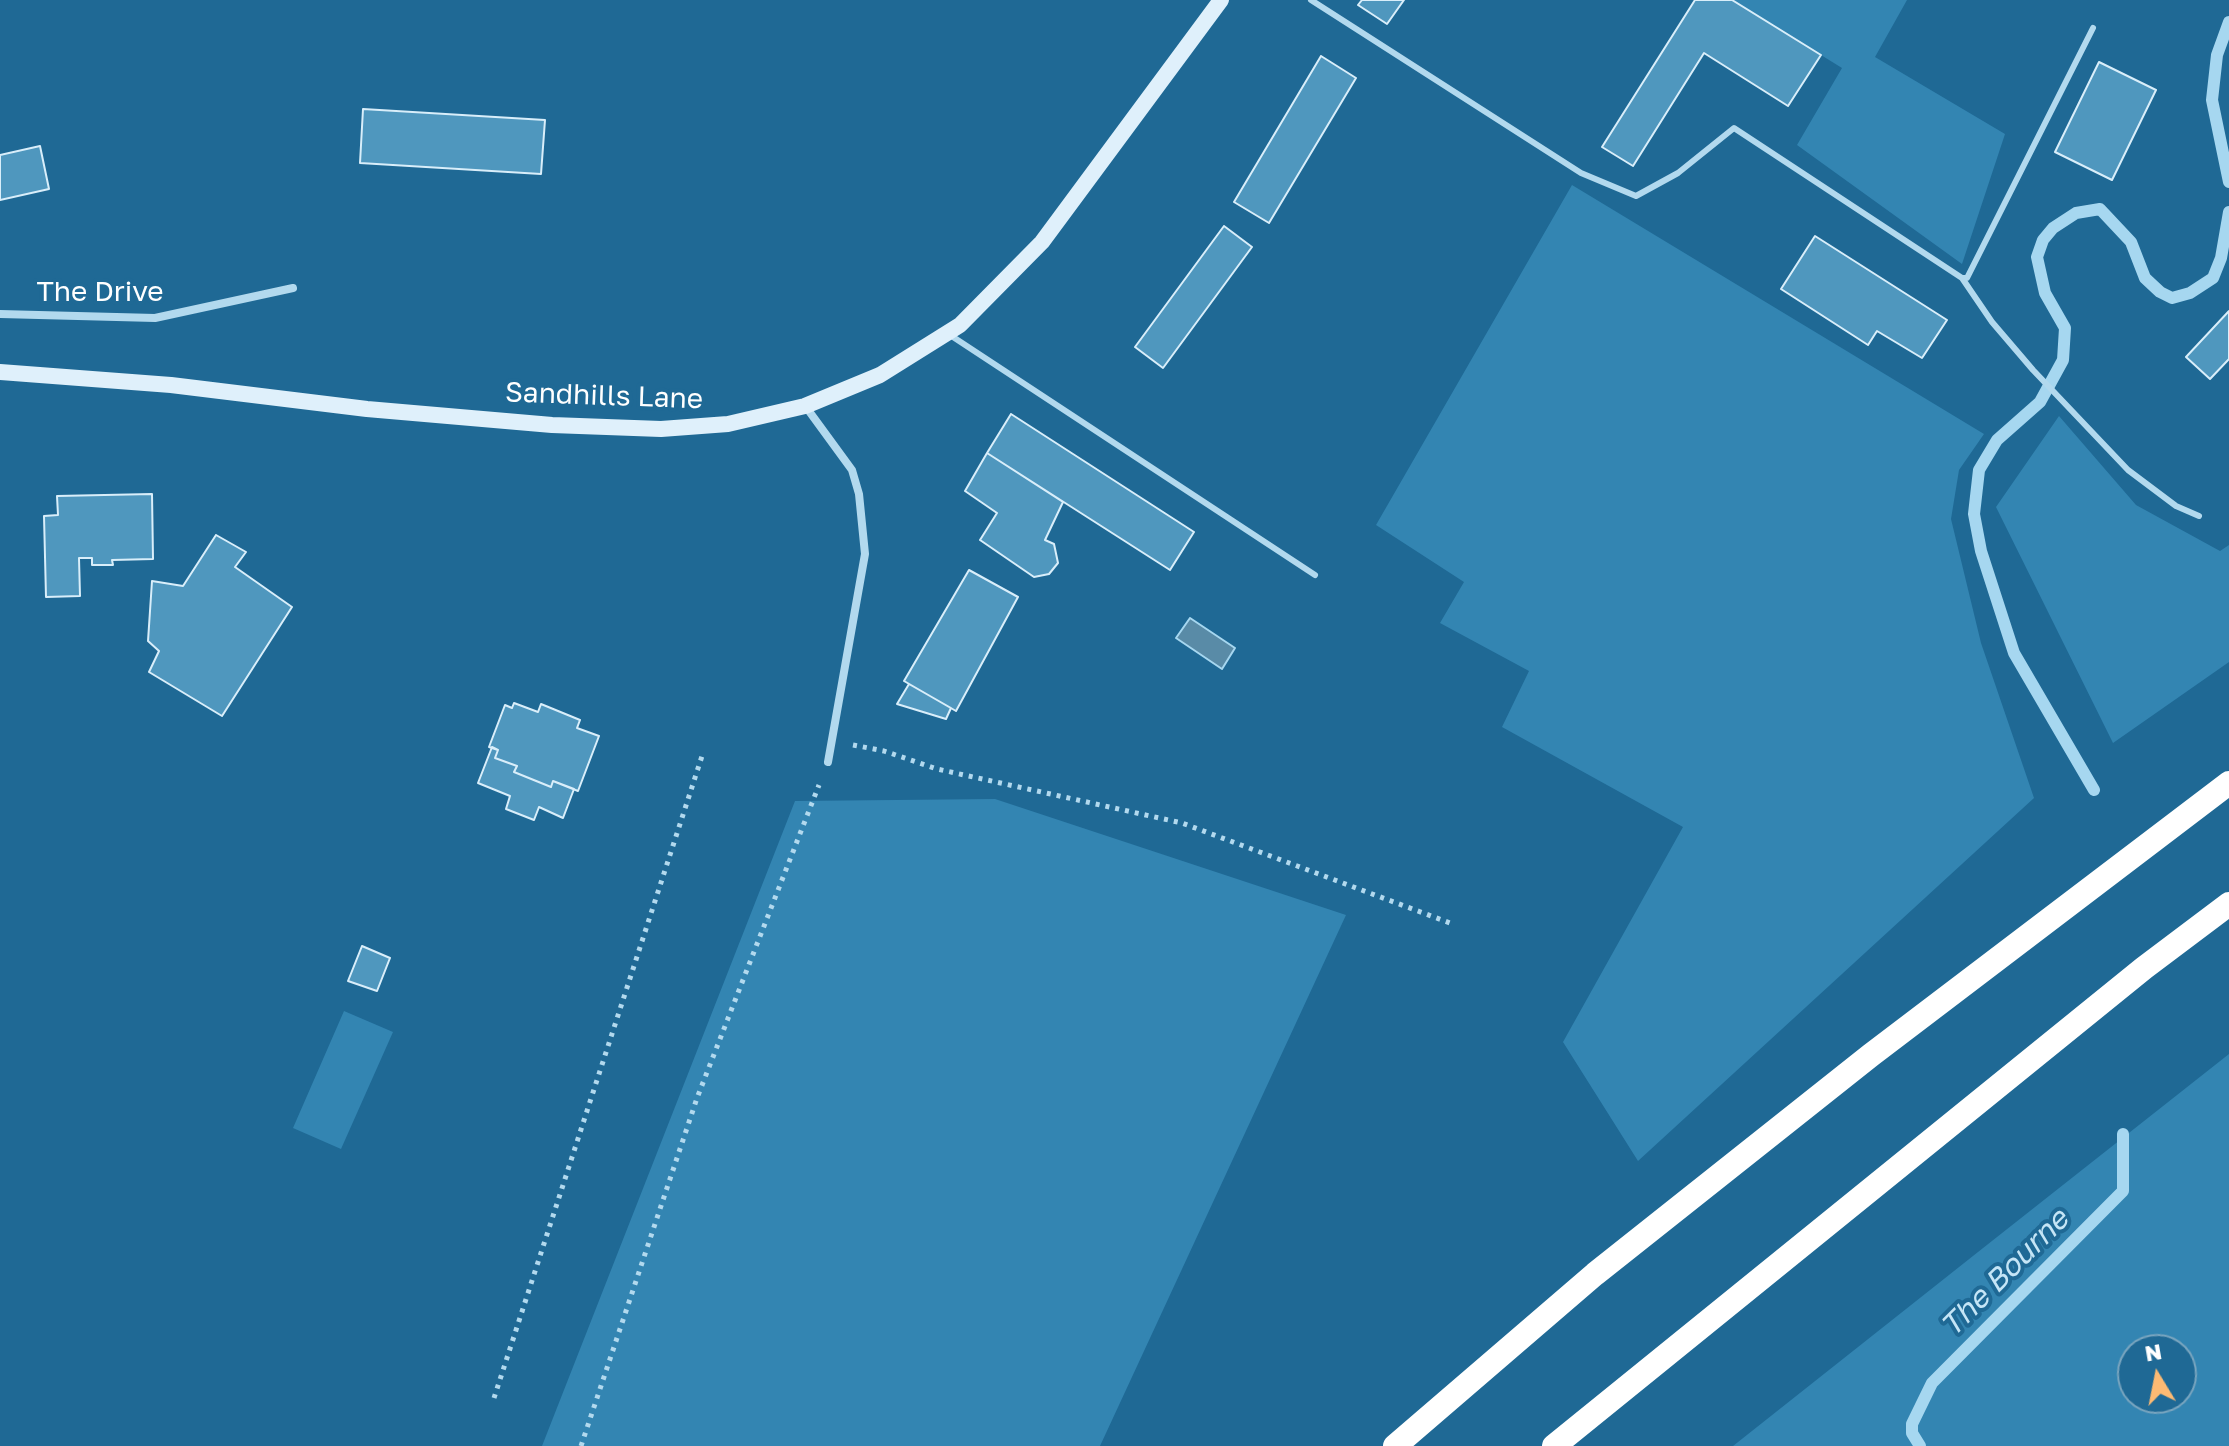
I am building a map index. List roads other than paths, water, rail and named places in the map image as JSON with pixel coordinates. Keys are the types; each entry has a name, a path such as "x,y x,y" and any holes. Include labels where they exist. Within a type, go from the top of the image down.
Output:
{"highway":[{"path":"1395,1446 1595,1274 1871,1055 2229,783"},
{"path":"1554,1446 2144,968 2229,904"}],"main road":[{"name":"Sandhills Lane","path":"0,372 171,385 367,409 552,425 661,429 728,424 805,406 880,375 960,325 1042,242 1221,0"}],"street":[{"name":"The Drive","path":"0,314 155,318 293,288"},
{"path":"805,406 852,470 859,494 865,554 828,762"}],"lane":[{"path":"1311,0 1581,173 1636,196 1678,173 1734,128 1962,278 1992,322 2033,370 2128,470 2176,506 2199,516"},
{"path":"1962,278 1967,278 2093,28"},
{"path":"947,333 1315,575"}],"waterway":[{"name":"The Bourne","path":"2229,22 2217,55 2212,100 2229,182"},
{"name":"The Bourne","path":"2094,790 2014,653 1981,551 1974,514 1979,470 1997,440 2040,402 2063,360 2065,328 2045,293 2037,257 2043,240 2053,228 2076,213 2100,209 2131,242 2145,278 2172,298 2190,293 2213,278 2221,258 2229,212"},
{"name":"The Bourne","path":"1920,1446 1912,1433 1912,1424 1932,1383 2123,1191 2123,1134"}]}
